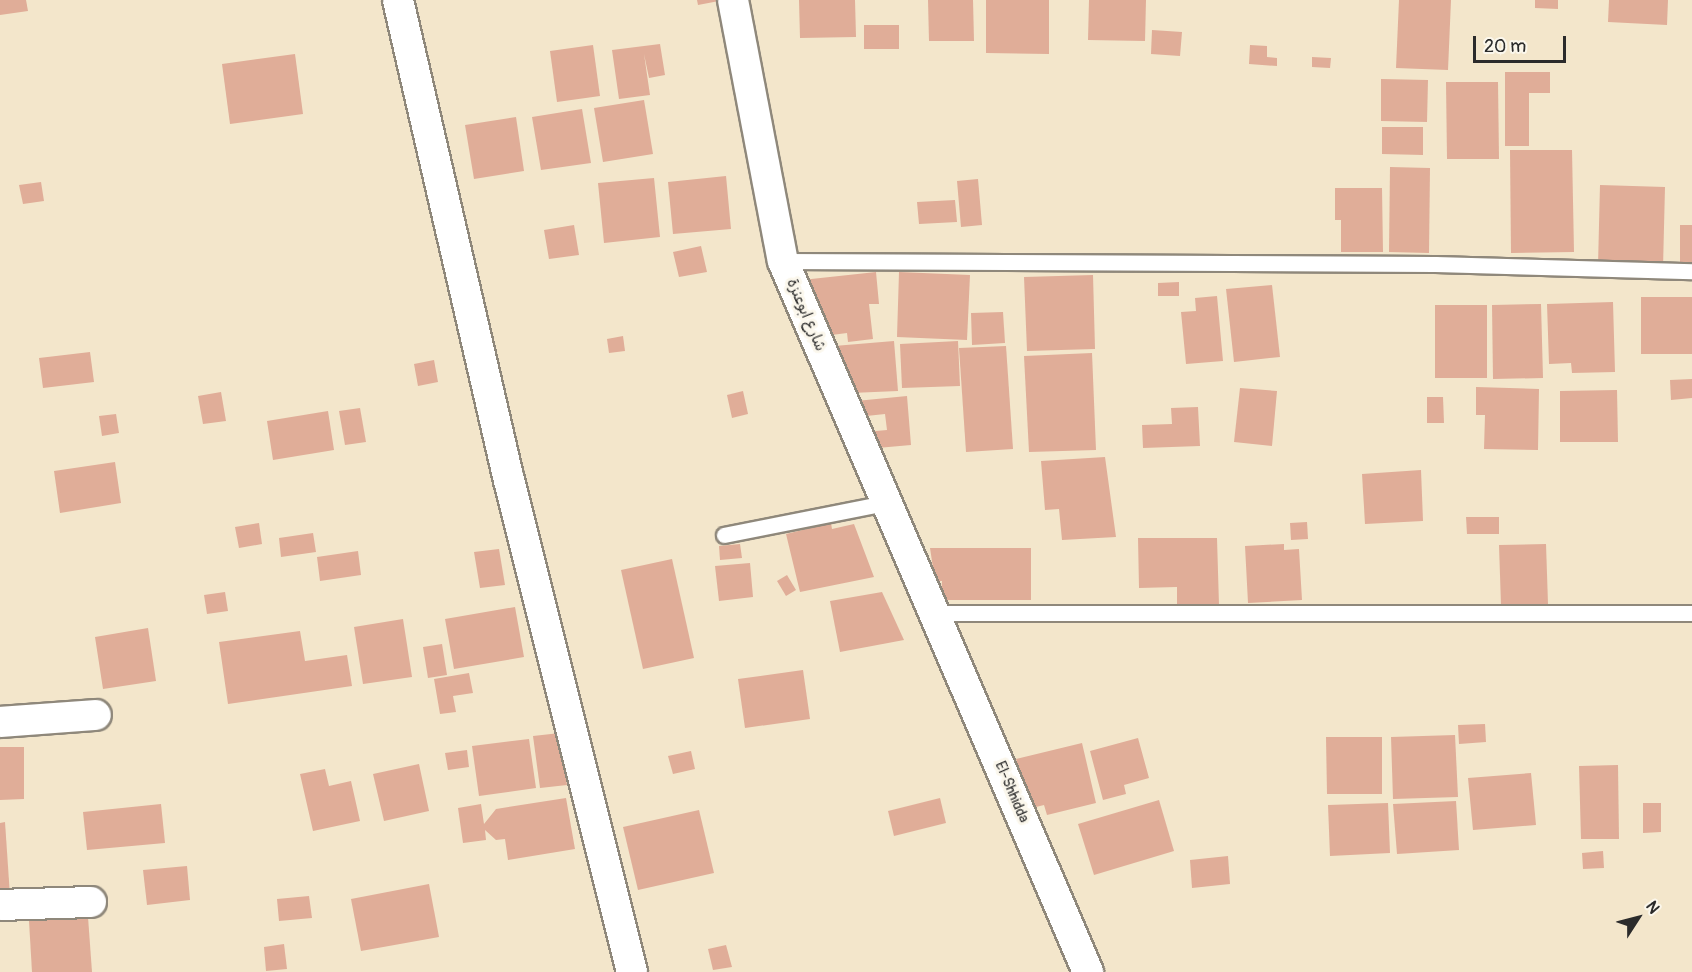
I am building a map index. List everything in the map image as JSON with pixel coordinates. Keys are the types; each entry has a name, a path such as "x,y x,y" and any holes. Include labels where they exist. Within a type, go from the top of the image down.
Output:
{"street":[{"path":"398,0 509,480 632,972"},
{"name":"شارع ابوعنزة","path":"733,0 783,261 885,503 935,613"},
{"name":"El-Shhidda","path":"935,613 1088,972"},
{"path":"0,722 96,715"},
{"path":"0,905 91,902"}],"lane":[{"path":"783,261 1435,264 1692,271"},
{"path":"724,535 885,503"},
{"path":"935,613 1692,613"}],"building":[{"path":"0,0 26,0 28,11 0,15"},
{"path":"697,0 719,0 719,1 698,5"},
{"path":"799,0 855,0 856,37 800,38"},
{"path":"928,0 973,0 974,41 929,41"},
{"path":"986,0 1049,0 1049,54 986,53"},
{"path":"1089,0 1146,0 1145,41 1088,40"},
{"path":"1399,0 1451,0 1448,70 1396,68"},
{"path":"1535,0 1558,0 1558,9 1535,8"},
{"path":"1609,0 1668,0 1667,25 1608,22"},
{"path":"864,25 899,25 899,49 864,49"},
{"path":"1152,30 1182,32 1180,56 1151,54"},
{"path":"660,44 665,75 649,78 644,54 650,95 619,99 612,50"},
{"path":"593,45 600,96 557,102 550,51"},
{"path":"1250,45 1267,46 1267,57 1277,58 1277,66 1249,64"},
{"path":"295,54 303,114 230,124 222,64"},
{"path":"1312,57 1331,58 1330,68 1312,67"},
{"path":"1505,72 1550,72 1550,93 1529,93 1529,146 1505,146"},
{"path":"1381,79 1428,80 1427,122 1381,121"},
{"path":"1446,82 1498,82 1499,159 1447,159"},
{"path":"644,100 653,154 603,162 594,108"},
{"path":"582,109 591,163 541,170 532,117"},
{"path":"516,117 524,171 474,179 465,125"},
{"path":"1382,127 1423,127 1423,155 1382,154"},
{"path":"1510,150 1572,150 1574,252 1511,253"},
{"path":"1390,167 1430,168 1429,253 1389,252"},
{"path":"726,176 731,229 673,234 668,182"},
{"path":"654,178 660,237 604,243 598,183"},
{"path":"978,179 982,225 961,227 957,181"},
{"path":"41,182 44,201 23,204 19,185"},
{"path":"1600,185 1665,187 1663,268 1598,266"},
{"path":"1335,188 1382,188 1383,252 1341,252 1341,220 1335,220"},
{"path":"955,200 957,222 919,224 917,202"},
{"path":"574,225 579,255 549,259 544,230"},
{"path":"1680,225 1692,225 1692,263 1680,263"},
{"path":"701,246 707,272 679,277 673,252"},
{"path":"876,272 879,304 869,304 873,339 848,342 847,333 816,337 802,280"},
{"path":"899,272 970,275 967,340 897,337"},
{"path":"1093,275 1095,349 1027,351 1024,277"},
{"path":"1179,282 1179,296 1158,296 1158,283"},
{"path":"1272,285 1280,357 1234,362 1226,289"},
{"path":"1217,296 1223,361 1186,364 1181,312 1196,311 1195,298"},
{"path":"1641,297 1692,297 1692,354 1641,354"},
{"path":"1613,302 1615,372 1572,373 1571,363 1549,364 1547,304"},
{"path":"1541,304 1543,378 1493,379 1492,305"},
{"path":"1435,305 1487,305 1487,378 1435,378"},
{"path":"1003,312 1005,343 972,345 971,313"},
{"path":"623,336 625,351 609,353 607,339"},
{"path":"894,341 898,391 851,393 834,346"},
{"path":"958,341 960,386 902,388 900,344"},
{"path":"1006,346 1013,449 966,452 959,348"},
{"path":"90,352 94,382 43,388 39,358"},
{"path":"1092,353 1096,450 1029,452 1024,356"},
{"path":"434,360 438,382 418,386 414,364"},
{"path":"1692,379 1692,398 1671,400 1670,380"},
{"path":"1476,387 1539,389 1538,450 1484,449 1485,415 1476,415"},
{"path":"1240,388 1277,391 1272,446 1234,442"},
{"path":"1617,390 1618,442 1560,442 1560,391"},
{"path":"743,391 748,414 732,418 727,395"},
{"path":"221,392 226,421 203,424 198,396"},
{"path":"907,396 911,445 866,449 865,432 887,430 885,414 857,417 856,401"},
{"path":"1427,397 1443,397 1444,423 1427,423"},
{"path":"1198,407 1200,446 1143,448 1142,425 1172,424 1171,408"},
{"path":"360,408 366,442 345,445 339,411"},
{"path":"328,411 334,450 273,460 267,421"},
{"path":"116,414 119,433 102,436 99,416"},
{"path":"1105,457 1116,537 1062,540 1059,509 1045,510 1041,461"},
{"path":"115,462 121,503 60,513 54,471"},
{"path":"1421,470 1423,521 1365,524 1362,474"},
{"path":"1466,517 1499,517 1499,534 1467,534"},
{"path":"1307,522 1308,539 1291,540 1290,523"},
{"path":"259,523 262,544 239,548 235,527"},
{"path":"831,523 832,529 854,524 874,577 800,592 786,534"},
{"path":"313,533 316,552 281,557 279,538"},
{"path":"1138,538 1217,538 1219,605 1177,605 1177,587 1139,588"},
{"path":"740,544 742,558 720,560 719,546"},
{"path":"1284,544 1284,550 1299,549 1302,600 1248,603 1245,546"},
{"path":"1546,544 1548,604 1501,605 1499,545"},
{"path":"930,548 1031,548 1031,600 941,600 942,581 935,581"},
{"path":"499,549 505,585 480,588 474,552"},
{"path":"358,551 361,575 320,581 317,557"},
{"path":"672,559 694,658 643,669 621,570"},
{"path":"750,563 753,597 719,601 715,566"},
{"path":"787,575 796,590 786,596 777,581"},
{"path":"225,592 228,611 207,614 204,595"},
{"path":"882,592 904,640 840,652 830,601"},
{"path":"515,607 524,657 454,669 445,619"},
{"path":"403,619 412,677 363,684 354,627"},
{"path":"148,628 156,681 103,689 95,637"},
{"path":"300,631 305,661 347,655 352,686 228,704 219,642"},
{"path":"442,644 447,675 428,678 423,647"},
{"path":"803,670 810,719 745,728 738,679"},
{"path":"469,673 473,693 453,696 456,712 440,714 434,679"},
{"path":"1485,724 1486,742 1459,744 1458,725"},
{"path":"560,733 567,785 540,788 533,736"},
{"path":"1455,735 1458,797 1393,799 1391,737"},
{"path":"1326,737 1382,737 1382,794 1327,794"},
{"path":"1138,738 1149,778 1124,785 1126,794 1103,800 1090,751"},
{"path":"529,739 536,788 479,796 472,746"},
{"path":"1082,743 1096,803 1047,815 1044,805 1028,809 1016,759"},
{"path":"0,747 24,747 24,799 0,800"},
{"path":"467,750 469,767 448,770 445,753"},
{"path":"691,751 695,769 673,774 668,756"},
{"path":"419,764 429,811 384,821 373,774"},
{"path":"1618,765 1619,839 1581,839 1579,766"},
{"path":"325,769 329,786 351,781 360,821 313,831 300,774"},
{"path":"1531,773 1536,825 1473,830 1468,778"},
{"path":"566,798 575,849 508,860 505,839 496,840 485,830 486,840 463,843 458,808 481,804 484,824 496,809"},
{"path":"940,798 946,823 894,836 888,811"},
{"path":"1159,800 1174,851 1094,875 1078,824"},
{"path":"1456,801 1459,850 1397,854 1393,804"},
{"path":"1388,803 1390,853 1330,856 1328,805"},
{"path":"1643,803 1661,803 1661,832 1643,833"},
{"path":"161,804 165,843 87,850 83,812"},
{"path":"699,810 714,873 638,890 623,827"},
{"path":"5,822 10,896 0,897 0,823"},
{"path":"1603,851 1604,868 1583,869 1582,853"},
{"path":"1228,856 1230,884 1192,888 1190,860"},
{"path":"187,866 190,900 147,905 143,870"},
{"path":"429,884 439,937 361,951 351,899"},
{"path":"309,896 312,918 279,921 277,899"},
{"path":"88,917 92,972 32,972 29,921"},
{"path":"284,944 287,969 266,971 264,947"},
{"path":"726,945 732,967 713,970 708,949"}]}
